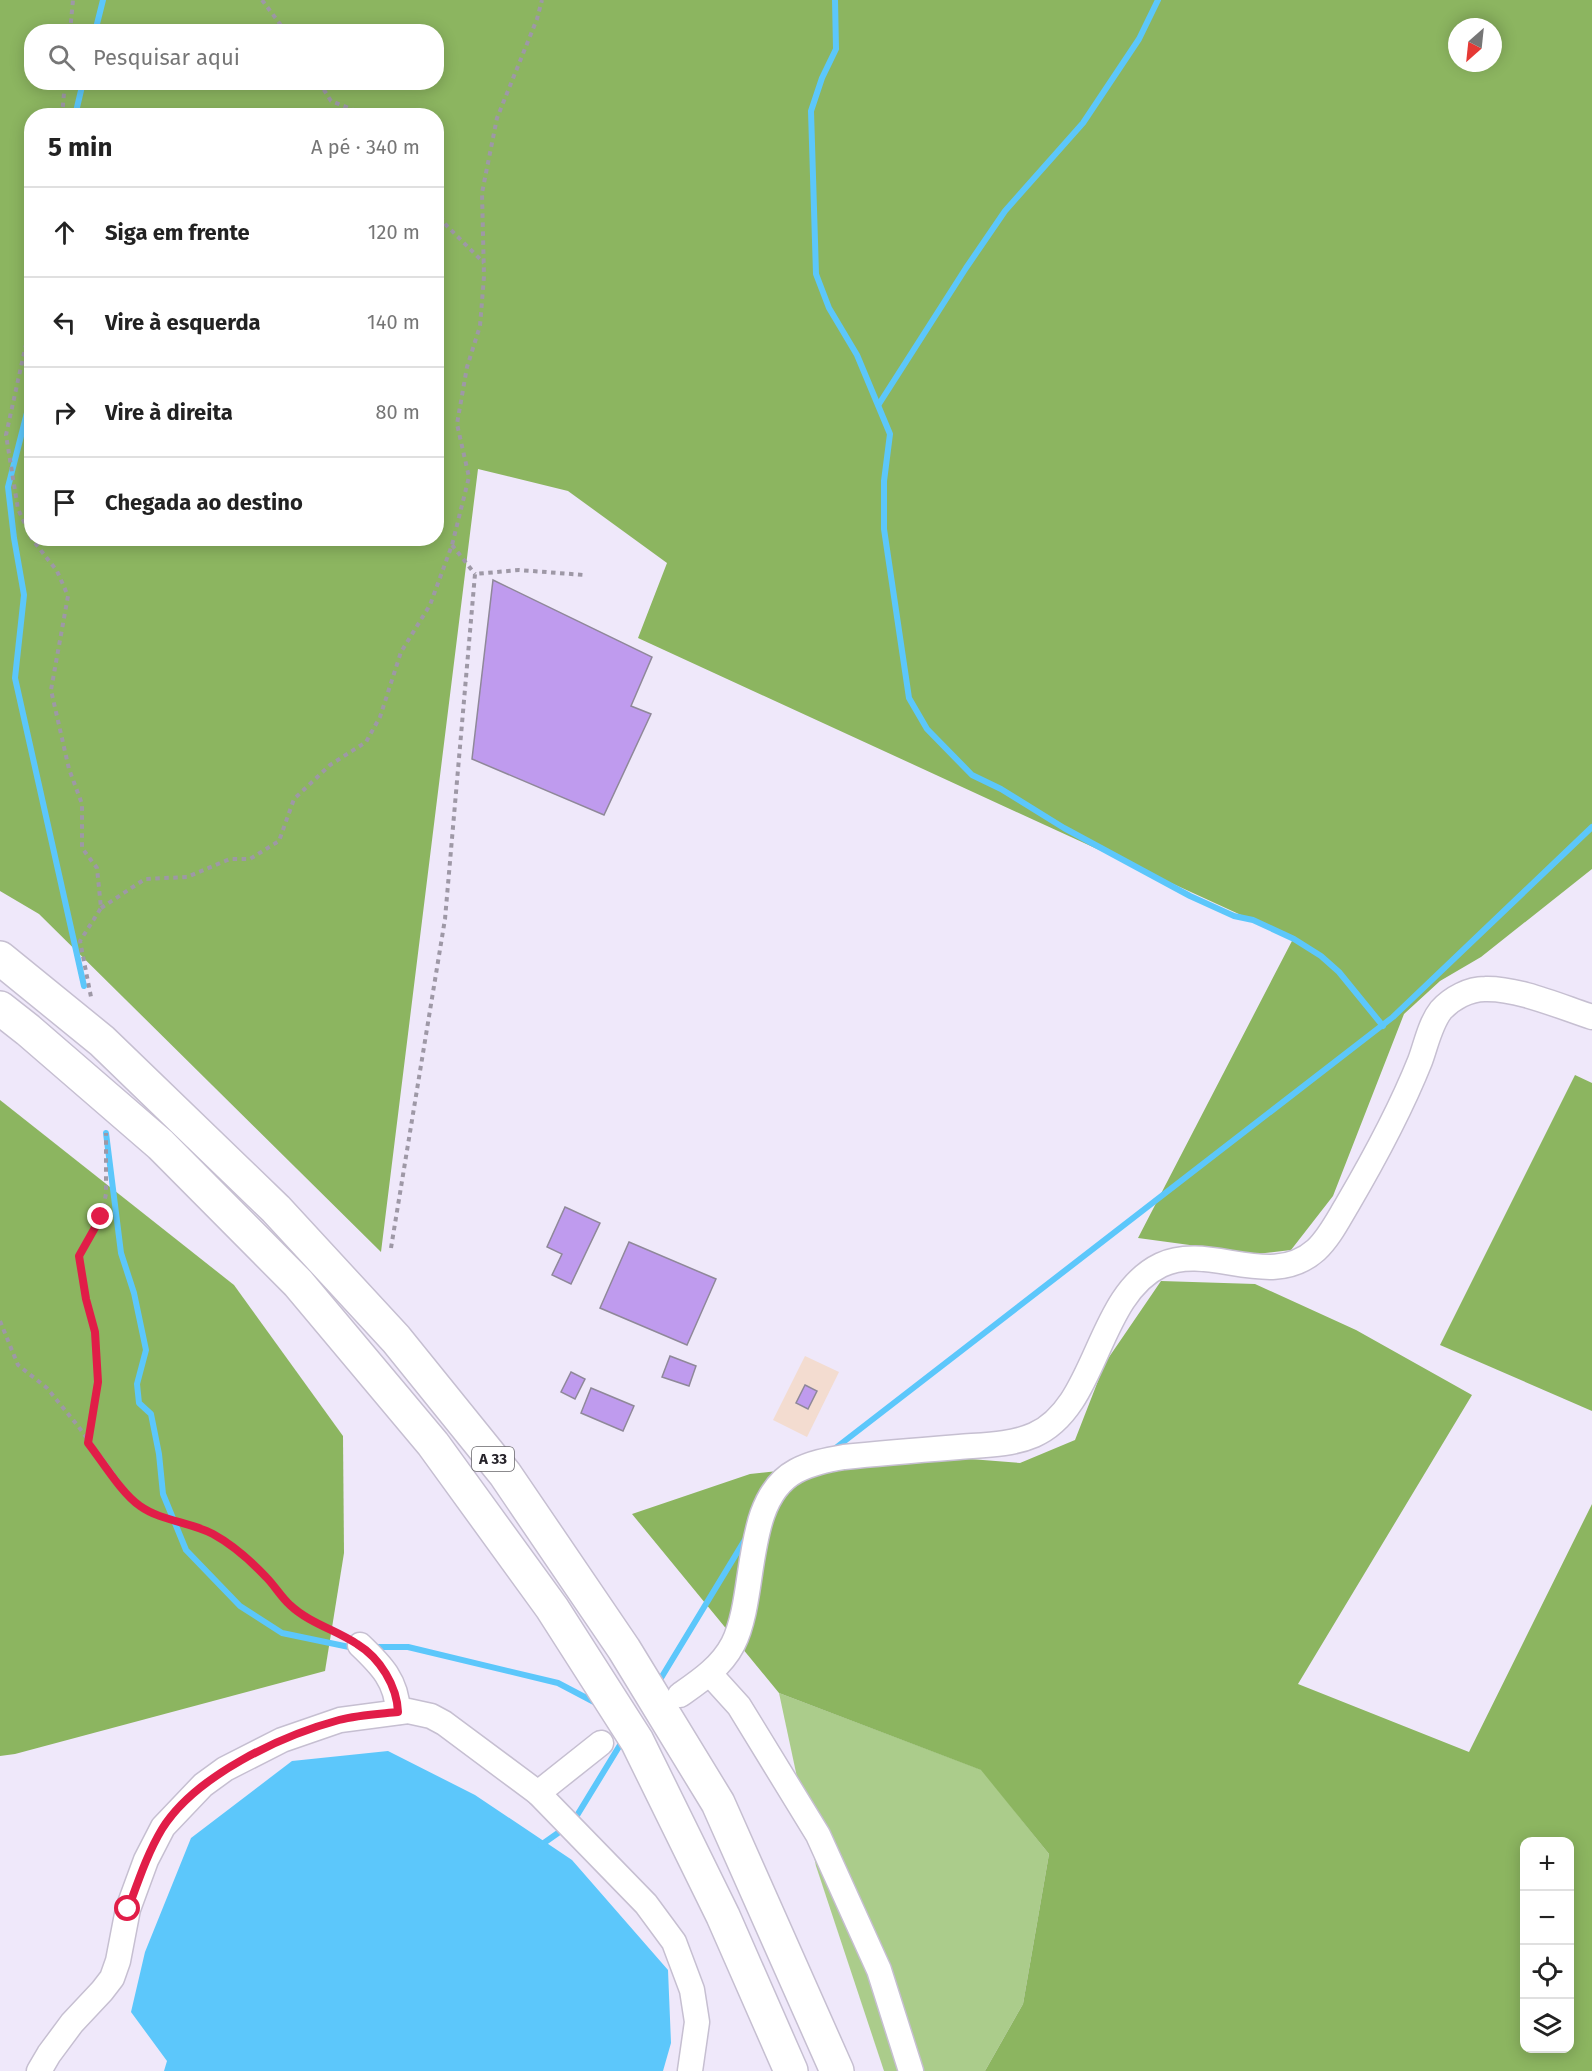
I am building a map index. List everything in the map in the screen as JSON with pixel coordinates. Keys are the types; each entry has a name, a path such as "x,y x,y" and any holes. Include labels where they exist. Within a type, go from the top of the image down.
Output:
{"highway":[{"name":"A 33","path":"0,958 102,1041 276,1209 396,1339 505,1474 624,1649 718,1803 837,2071"},
{"name":"A 33","path":"0,1008 161,1145 298,1283 433,1444 552,1608 637,1741 723,1916 791,2071"}],"street":[{"path":"680,1695 710,1674 732,1646 741,1626 764,1508 781,1482 794,1472 824,1460 1009,1443 1037,1434 1063,1412 1073,1397 1119,1308 1141,1278 1161,1265 1179,1260 1236,1263 1266,1268 1285,1267 1303,1260 1317,1249 1329,1234 1375,1158 1416,1070 1440,1011 1450,1002 1466,992 1485,989 1525,996 1592,1017"},
{"path":"360,1645 379,1664 390,1680 397,1695 398,1712"},
{"path":"710,1674 740,1706 818,1835 879,1970 911,2071"},
{"path":"39,2071 48,2054 72,2023 112,1978 128,1909 146,1860 163,1827 180,1808 203,1785 225,1769 282,1740 340,1720 398,1712 420,1712 444,1723 538,1793 646,1904 674,1942 692,1990 697,2022 690,2071"},
{"path":"538,1793 601,1743"}],"path":[{"path":"71,24 73,0"},
{"path":"262,0 280,24"},
{"path":"91,997 80,941 101,908 145,879 187,877 230,859 250,859 279,841 294,799 330,765 366,742 380,717 400,652 430,605 452,545 469,477 457,424 467,367 480,326 484,263 482,193 497,118 537,19 542,0"},
{"path":"63,108 64,90"},
{"path":"324,90 331,101 349,108"},
{"path":"444,222 484,263"},
{"path":"24,353 6,435 18,509 24,522"},
{"path":"391,1248 446,919 475,574 452,545"},
{"path":"37,546 57,571 68,596 51,690 69,769 82,804 82,848 97,868 101,908"},
{"path":"475,574 519,570 584,575"},
{"path":"88,1443 98,1382 95,1332 86,1299 79,1256 101,1217 106,1194 106,1133"},
{"path":"0,1321 18,1365 47,1388 132,1499 153,1513 212,1533 237,1549 267,1578 290,1605 305,1616 360,1645"}],"shaded area":[{"path":"805,1356 839,1372 807,1437 773,1420"}],"green space":[{"path":"0,0 1592,0 1592,869 1481,957 1440,981 1404,1014 1333,1196 1291,1250 1256,1254 1138,1238 1293,939 638,638 667,563 568,491 478,469 381,1252 39,914 0,891"},
{"path":"1575,1075 1592,1083 1592,1411 1440,1345"},
{"path":"0,1100 234,1285 343,1436 344,1553 325,1671 15,1754 0,1756"},
{"path":"1161,1281 1255,1284 1356,1330 1472,1395 1298,1684 1469,1752 1592,1504 1592,2071 985,2071 1023,2004 1049,1854 981,1770 779,1693 632,1514 750,1474 919,1455 1020,1463 1075,1440 1105,1363"},
{"path":"779,1693 982,1770 1049,1854 1023,2004 985,2071 884,2071 816,1866"}],"water":[{"path":"388,1751 475,1795 572,1860 668,1970 671,2043 663,2071 164,2071 167,2061 131,2012 145,1952 191,1838 292,1761"}],"building":[{"path":"493,580 652,657 631,706 651,714 604,815 472,759"},
{"path":"565,1207 600,1223 571,1284 552,1275 562,1254 547,1247"},
{"path":"629,1242 716,1279 687,1345 600,1308"},
{"path":"670,1356 696,1366 689,1386 662,1377"},
{"path":"571,1372 585,1379 575,1399 561,1392"},
{"path":"805,1385 817,1391 808,1409 796,1403"},
{"path":"591,1388 634,1406 623,1431 581,1413"}],"waterway":[{"path":"97,24 103,0"},
{"path":"835,0 836,49 822,78 811,111 816,274 829,308 857,355 890,434 884,481 884,529 909,698 927,729 972,775 1001,789 1064,828 1190,896 1234,916 1253,920 1294,939 1321,956 1339,972 1383,1026"},
{"path":"879,404 1005,211 1083,123 1139,39 1158,0"},
{"path":"77,108 81,90"},
{"path":"24,424 8,487 24,595 15,678 84,986"},
{"path":"833,1450 1393,1017 1592,827"},
{"path":"106,1133 121,1253 134,1293 146,1350 137,1384 139,1403 151,1414 159,1454 163,1494 186,1550 240,1606 282,1633 354,1648"},
{"path":"658,1683 746,1538"},
{"path":"374,1647 408,1647 558,1683 596,1703"},
{"path":"573,1822 620,1745"},
{"path":"541,1845 558,1833"}],"route":[{"path":"101,1217 79,1256 86,1299 95,1332 98,1382 88,1443 132,1499 141,1507 212,1533 237,1549 267,1578 290,1605 305,1616 360,1645 379,1664 390,1680 397,1695 398,1712 340,1720 282,1740 225,1769 203,1785 163,1827 146,1860 128,1909"}]}
